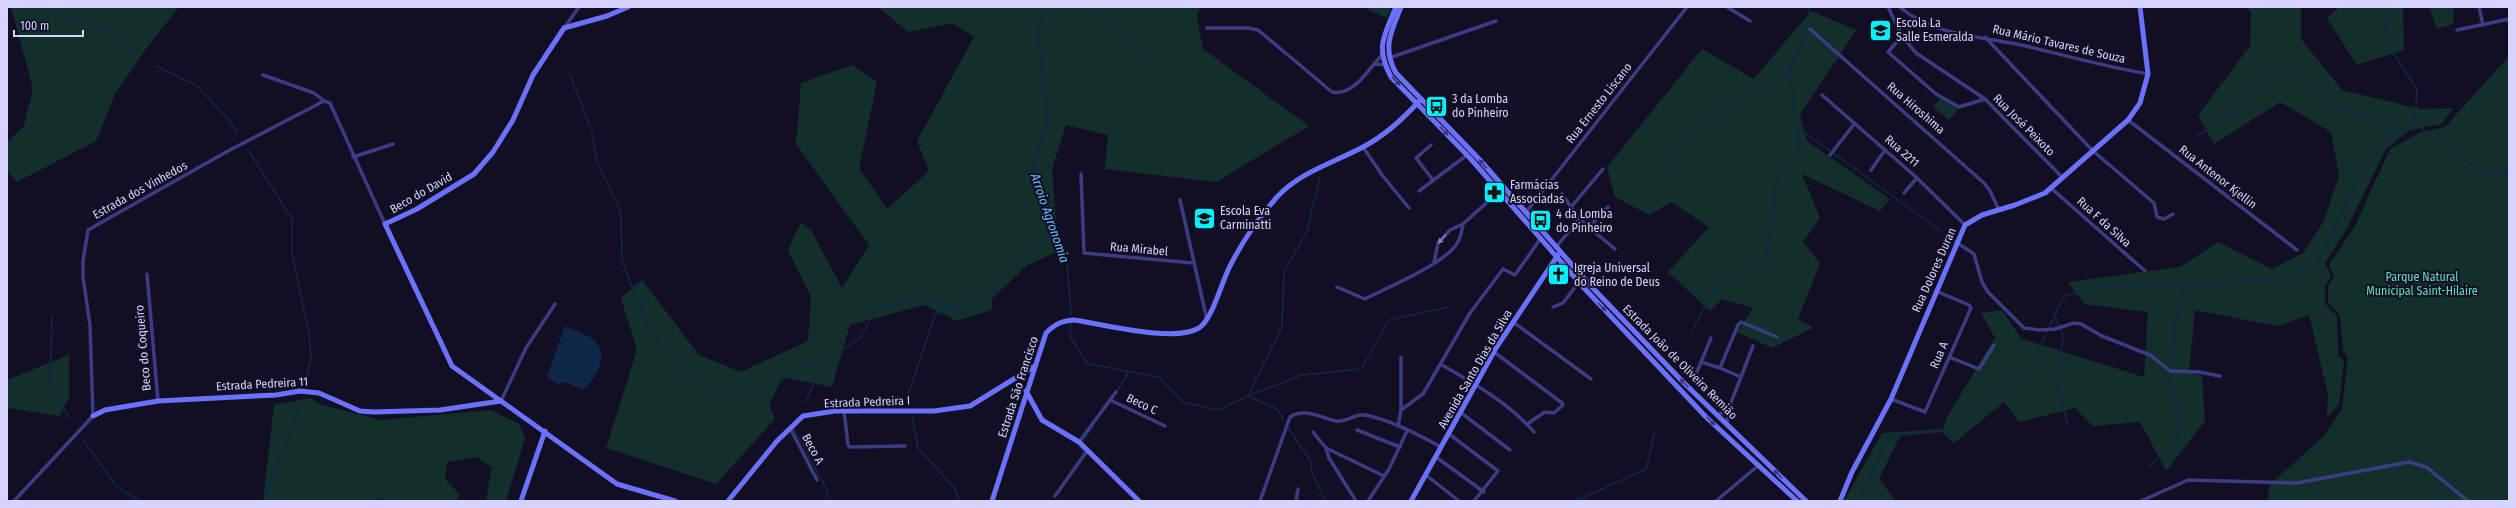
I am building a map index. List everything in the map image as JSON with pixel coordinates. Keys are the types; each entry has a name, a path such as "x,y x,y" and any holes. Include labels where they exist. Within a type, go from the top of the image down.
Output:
{"street":[{"path":"564,28 579,7"},
{"path":"564,28 607,16 628,7"},
{"name":"Estrada João de Oliveira Remião","path":"1396,7 1383,37 1382,55 1391,77 1419,101 1504,187 1588,282 1717,415 1806,501"},
{"name":"Estrada João de Oliveira Remião","path":"1401,7 1389,39 1389,58 1396,73 1584,288 1721,431 1797,501"},
{"name":"Rua Ernesto Liscano","path":"1526,211 1687,7"},
{"path":"1728,7 1750,21"},
{"name":"Rua José Peixoto","path":"1888,7 1902,36 1916,53 1985,99 2062,178"},
{"name":"Rua Mário Tavares de Souza","path":"1900,7 1918,19 1944,30 1985,37 2148,74"},
{"name":"Rua Dolores Duran","path":"1840,501 1852,472 1891,399 1956,242 1966,225 1978,217 2035,198 2051,188 2092,150 2128,120 2140,102 2148,74 2140,7"},
{"path":"2479,7 2483,25"},
{"path":"2457,30 2509,19"},
{"path":"1389,58 1496,21"},
{"name":"Beco do David","path":"564,28 533,75 513,120 493,152 474,174 417,209 385,224 450,362 501,401 545,431 577,457 617,484 675,501"},
{"path":"1207,28 1249,28 1258,30 1332,92 1347,91 1356,84 1382,55"},
{"name":"Rua Hiroshima","path":"1810,29 1984,183 1999,210"},
{"path":"1902,36 1888,52 1936,94 1959,107 1985,99"},
{"path":"1985,37 2092,150 2154,204 2157,217 2164,219 2173,214"},
{"path":"1374,64 1385,65"},
{"path":"262,75 314,94 330,103 353,157 385,224"},
{"name":"Rua 2211","path":"1822,95 1917,178 1966,225"},
{"name":"Estrada dos Vinhedos","path":"93,416 90,325 83,277 83,261 88,230 228,151 324,101"},
{"path":"1207,321 1232,262 1277,197 1298,178 1363,147 1419,101"},
{"name":"Rua Antenor Kjellin","path":"2128,120 2296,250"},
{"path":"1830,155 1855,123"},
{"path":"353,157 393,144"},
{"path":"1431,145 1416,158 1433,180"},
{"path":"1363,147 1382,175 1409,208"},
{"path":"1871,170 1885,150"},
{"path":"1419,191 1467,155"},
{"path":"1572,206 1603,169"},
{"name":"Rua Mirabel","path":"1081,174 1084,253 1193,263"},
{"path":"1904,193 1917,178"},
{"path":"1434,263 1438,243 1450,230 1463,224 1504,187"},
{"name":"Rua F da Silva","path":"2051,188 2145,271"},
{"path":"1562,194 1572,206 1579,219 1615,249"},
{"path":"1180,200 1207,321"},
{"path":"1589,227 1608,207"},
{"path":"1559,248 1579,219"},
{"path":"1337,287 1365,299 1434,263 1451,252 1459,241 1463,224"},
{"path":"1402,410 1423,394 1470,313 1503,269 1515,275 1541,238"},
{"path":"1956,242 1974,254 1982,282 1988,292 2017,324 2024,328 2039,330 2080,324 2102,336 2140,350 2170,371 2199,372 2220,376"},
{"name":"Avenida Santo Dias da Silva","path":"1411,501 1436,458 1475,384 1513,322 1557,257 1559,248"},
{"name":"Beco do Coqueiro","path":"147,274 158,401"},
{"path":"1553,307 1563,304 1579,282"},
{"path":"1584,288 1588,282"},
{"name":"Rua A","path":"1891,399 1925,412 1949,357 1970,306 1936,291"},
{"path":"501,401 526,348 555,304"},
{"name":"Estrada São Francisco","path":"992,501 1026,391 1046,333 1060,322 1074,320 1162,334 1189,332 1207,321"},
{"path":"1513,322 1591,379"},
{"path":"1720,368 1740,322 1777,337"},
{"path":"1694,379 1711,338"},
{"path":"1949,357 1978,369 1994,345"},
{"path":"1721,431 1725,430 1728,410 1754,346"},
{"path":"1494,352 1563,405 1554,413 1545,412 1527,424"},
{"path":"1398,426 1402,410 1401,357"},
{"path":"1701,362 1741,377"},
{"path":"1440,364 1475,384 1527,424 1534,432"},
{"name":"Estrada Pedreira I","path":"728,501 802,416 844,411 934,411 970,406 1018,375 1035,366"},
{"name":"Estrada Pedreira 11","path":"93,416 105,410 158,401 276,395 310,390 360,411 388,413 440,410 501,401"},
{"path":"1026,391 1042,420 1079,442 1139,501"},
{"path":"1079,442 1116,392"},
{"name":"Beco C","path":"1110,400 1165,426"},
{"path":"1717,415 1728,410"},
{"path":"844,411 848,446 905,446"},
{"path":"1260,501 1290,417 1303,412 1338,422 1358,415 1366,415 1398,426 1442,447"},
{"path":"1460,412 1510,450"},
{"path":"14,501 93,416"},
{"name":"Beco A","path":"790,428 818,480"},
{"path":"1357,430 1400,447"},
{"path":"521,501 545,431"},
{"path":"1368,501 1384,476 1408,431"},
{"path":"1313,432 1315,437 1326,448 1384,476"},
{"path":"1449,434 1498,471 1484,492 1474,501"},
{"path":"1326,448 1329,458 1356,501"},
{"path":"1055,496 1087,451"},
{"path":"1436,458 1484,492"},
{"path":"2141,501 2188,480 2297,483 2410,462 2426,467 2468,501"},
{"path":"1716,501 1759,465"},
{"path":"1426,475 1459,501"},
{"path":"1296,501 1298,489"}],"green space":[{"path":"11,7 179,7 148,46 115,94 96,141 17,182 7,171 7,142 24,126 33,89"},
{"path":"878,7 1201,7 1197,16 1203,49 1309,126 1216,182 1105,169 1108,135 1066,125 1052,169 1058,251 1026,266 992,299 992,310 957,321 924,305 850,325 832,387 782,377 769,405 775,419 716,484 606,448 637,350 621,298 642,280 699,355 741,372 808,341 811,297 788,250 801,222 812,232 842,288 869,245 796,144 801,83 852,65 877,82 859,168 887,209 929,171 917,141 974,37 952,23 908,32"},
{"path":"1362,7 1391,7 1387,18"},
{"path":"2242,7 2301,7 2301,39 2342,90 2420,109 2453,108 2442,124 2410,130 2386,149 2347,228 2325,263 2331,275 2325,287 2325,304 2337,316 2338,356 2344,360 2339,404 2327,417 2328,394 2309,315 2277,326 2195,310 2189,372 2202,376 2205,421 2166,471 2140,422 2093,426 2075,408 2019,422 2004,402 1954,443 1942,432 1900,436 1879,479 1896,501 1844,501 1882,433 1943,429 1947,417 1995,338 1981,313 2002,310 2022,339 2144,377 2148,312 2084,304 2068,282 2180,267 2218,242 2272,269 2303,253 2324,221 2339,176 2331,132 2280,102 2214,144 2198,115 2250,46 2251,11"},
{"path":"2339,7 2403,7 2404,50 2357,65 2327,18"},
{"path":"2429,7 2454,7 2453,24 2437,29"},
{"path":"1811,11 1856,30 1800,115 1807,141 1890,199 1880,211 1802,174 1820,218 1803,242 1820,263 1798,319 1813,328 1772,348 1737,332 1753,308 1722,299 1710,311 1668,272 1709,227 1671,202 1649,215 1615,197 1607,167 1702,49 1754,79"},
{"name":"Parque Natural Municipal Saint-Hilaire","path":"2509,56 2509,501 2267,501 2270,484 2323,437 2342,408 2348,358 2343,350 2340,315 2328,303 2328,287 2334,276 2329,265 2354,228 2390,149 2421,132 2445,127"},
{"path":"1941,98 1958,109 1949,120 1933,107"},
{"path":"69,355 69,398 59,416 7,408 7,380"},
{"path":"310,398 322,405 381,420 491,410 519,424 525,438 506,501 486,499 492,467 476,457 447,462 445,479 459,494 457,501 383,501 380,498 371,501 263,501 274,405"}],"water":[{"path":"565,326 591,338 597,343 601,350 600,364 597,372 583,390 564,382 558,384 547,377"}],"waterway":[{"name":"Arroio Agronomia","path":"1047,7 1038,29 1048,122 1032,168 1043,206 1067,260 1071,314"},
{"path":"1088,7 1152,55"},
{"path":"1692,331 1714,290 1767,259 1777,178 1799,150 1790,70 1807,32 1809,7"},
{"path":"2391,7 2383,36 2417,90 2415,123"},
{"path":"48,10 109,31 135,54"},
{"path":"156,66 196,85 229,120 237,133"},
{"path":"2197,136 2235,111 2274,69 2304,75 2338,106 2398,130"},
{"path":"1662,169 1700,125 1790,70"},
{"path":"570,75 592,132 597,162 621,212 622,261 650,332 679,369 736,402 766,391 801,366 822,364"},
{"path":"1859,501 1886,441 1895,435 1943,431 2030,368 2064,296 2113,286 2185,286 2284,278 2318,263 2359,176 2398,130 2415,123 2462,159 2490,176 2509,173"},
{"path":"1797,127 1941,231"},
{"path":"248,150 292,219 292,254 309,332 311,359 306,379"},
{"path":"1248,395 1282,327 1284,272 1307,231 1320,177"},
{"path":"910,403 908,395 935,315 986,291 1039,246 1052,224"},
{"path":"2149,467 2177,442 2180,416 2170,386 2175,322 2185,287"},
{"path":"805,403 822,364 860,338 877,307 924,296 949,308"},
{"path":"1248,396 1302,375 1361,369 1389,320 1449,307"},
{"path":"52,316 50,387 70,419"},
{"path":"2055,316 2063,336 2058,388 2068,425"},
{"name":"Arroio Agronomia","path":"1071,322 1070,337 1088,364 1159,377 1183,402 1218,410 1248,396 1277,409 1283,419"},
{"path":"1116,392 1128,374 1126,372"},
{"path":"265,501 267,488 291,432 299,403"},
{"path":"912,417 918,448 955,489 960,501"},
{"path":"1083,454 1080,446 1093,426"},
{"name":"Arroio Agronomia","path":"1288,428 1312,463 1311,470 1325,501"},
{"path":"794,429 828,492 826,501"},
{"path":"1576,501 1646,469 1655,431"},
{"path":"83,440 117,487 140,501"}],"place":[{"name":"Escola La Salle Esmeralda","path":"1880,30"},
{"name":"3 da Lomba do Pinheiro","path":"1437,106"},
{"name":"Farmácias Associadas","path":"1495,192"},
{"name":"Escola Eva Carminatti","path":"1205,218"},
{"name":"4 da Lomba do Pinheiro","path":"1541,221"},
{"name":"Igreja Universal do Reino de Deus","path":"1559,275"}]}
